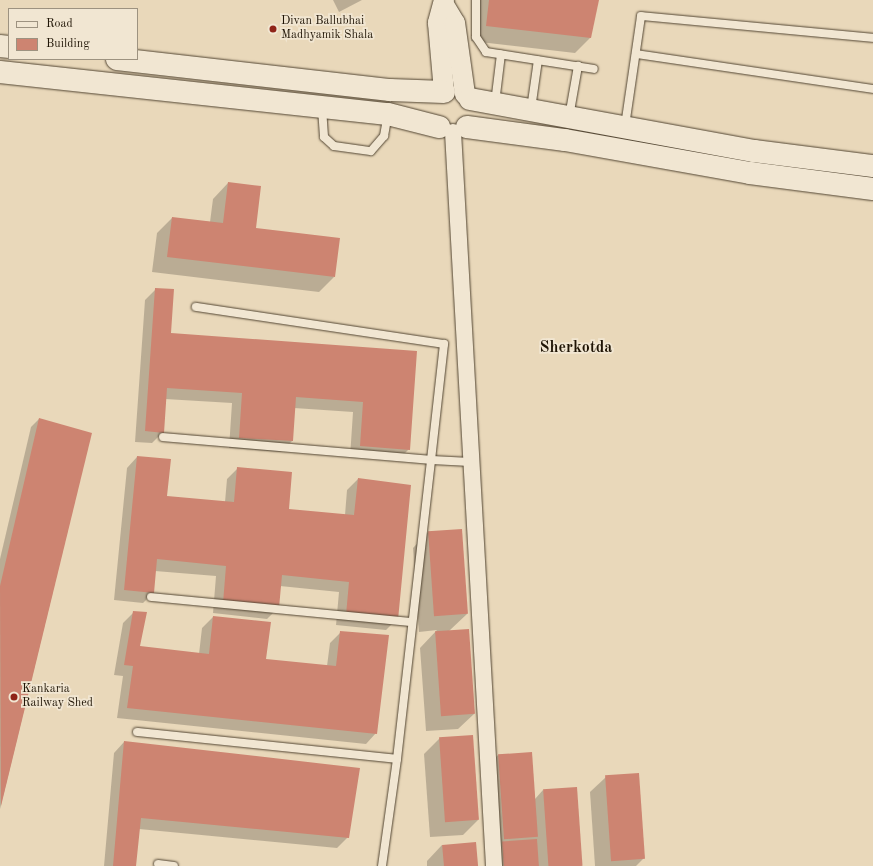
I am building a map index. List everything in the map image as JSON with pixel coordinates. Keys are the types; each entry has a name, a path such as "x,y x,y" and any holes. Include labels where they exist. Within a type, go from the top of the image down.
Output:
{"main road":[{"path":"126,60 390,90 460,95 569,118 754,151 873,166"},
{"path":"0,72 388,114 453,129 565,140 750,173 873,189"},
{"path":"453,129 474,111 460,95"},
{"path":"453,129 434,121 432,108 438,97 460,95"}],"street":[{"path":"444,3 455,23 460,95"},
{"path":"453,129 494,866"}],"lane":[{"path":"476,0 476,37 486,52 594,69"},
{"path":"624,127 642,16 873,38"},
{"path":"494,103 501,54"},
{"path":"636,54 873,89"},
{"path":"530,110 538,60"},
{"path":"569,118 578,66"},
{"path":"322,106 324,137 334,146 371,151 384,136 388,114"},
{"path":"196,308 444,344 397,759 382,866"},
{"path":"163,438 472,462"},
{"path":"151,598 412,622"},
{"path":"136,732 397,759"},
{"path":"158,864 174,866"}],"building":[{"path":"489,0 599,0 591,38 486,26"},
{"path":"228,182 261,186 256,228 340,238 335,277 167,257 172,217 223,223"},
{"path":"155,288 174,289 171,333 417,351 410,450 360,446 363,402 296,397 293,441 239,438 242,393 167,388 164,433 145,431"},
{"name":"Kankaria Railway Shed","path":"39,418 92,433 1,806 0,586"},
{"path":"137,456 171,459 167,496 234,502 237,467 292,472 289,509 354,515 358,478 411,485 398,620 346,615 349,582 282,575 279,608 223,603 226,566 157,559 154,593 124,590"},
{"path":"462,529 468,614 434,616 428,531"},
{"path":"133,611 147,612 140,646 209,654 213,616 271,622 266,659 336,666 340,631 389,635 377,734 127,708 133,666 124,665"},
{"path":"469,629 475,714 441,716 435,631"},
{"path":"473,735 479,820 445,822 439,737"},
{"path":"124,741 360,768 349,838 141,818 136,866 113,866"},
{"path":"532,752 538,837 504,839 498,754"},
{"path":"639,773 645,859 611,861 605,775"},
{"path":"577,787 583,866 548,866 543,789"},
{"path":"537,839 539,866 504,866 502,841"},
{"path":"476,842 478,866 444,866 442,845"}],"place":[{"name":"Divan Ballubhai Madhyamik Shala","path":"273,29"},
{"name":"Kankaria Railway Shed","path":"14,697"}],"district":[{"name":"Sherkotda","path":"576,348"}]}
